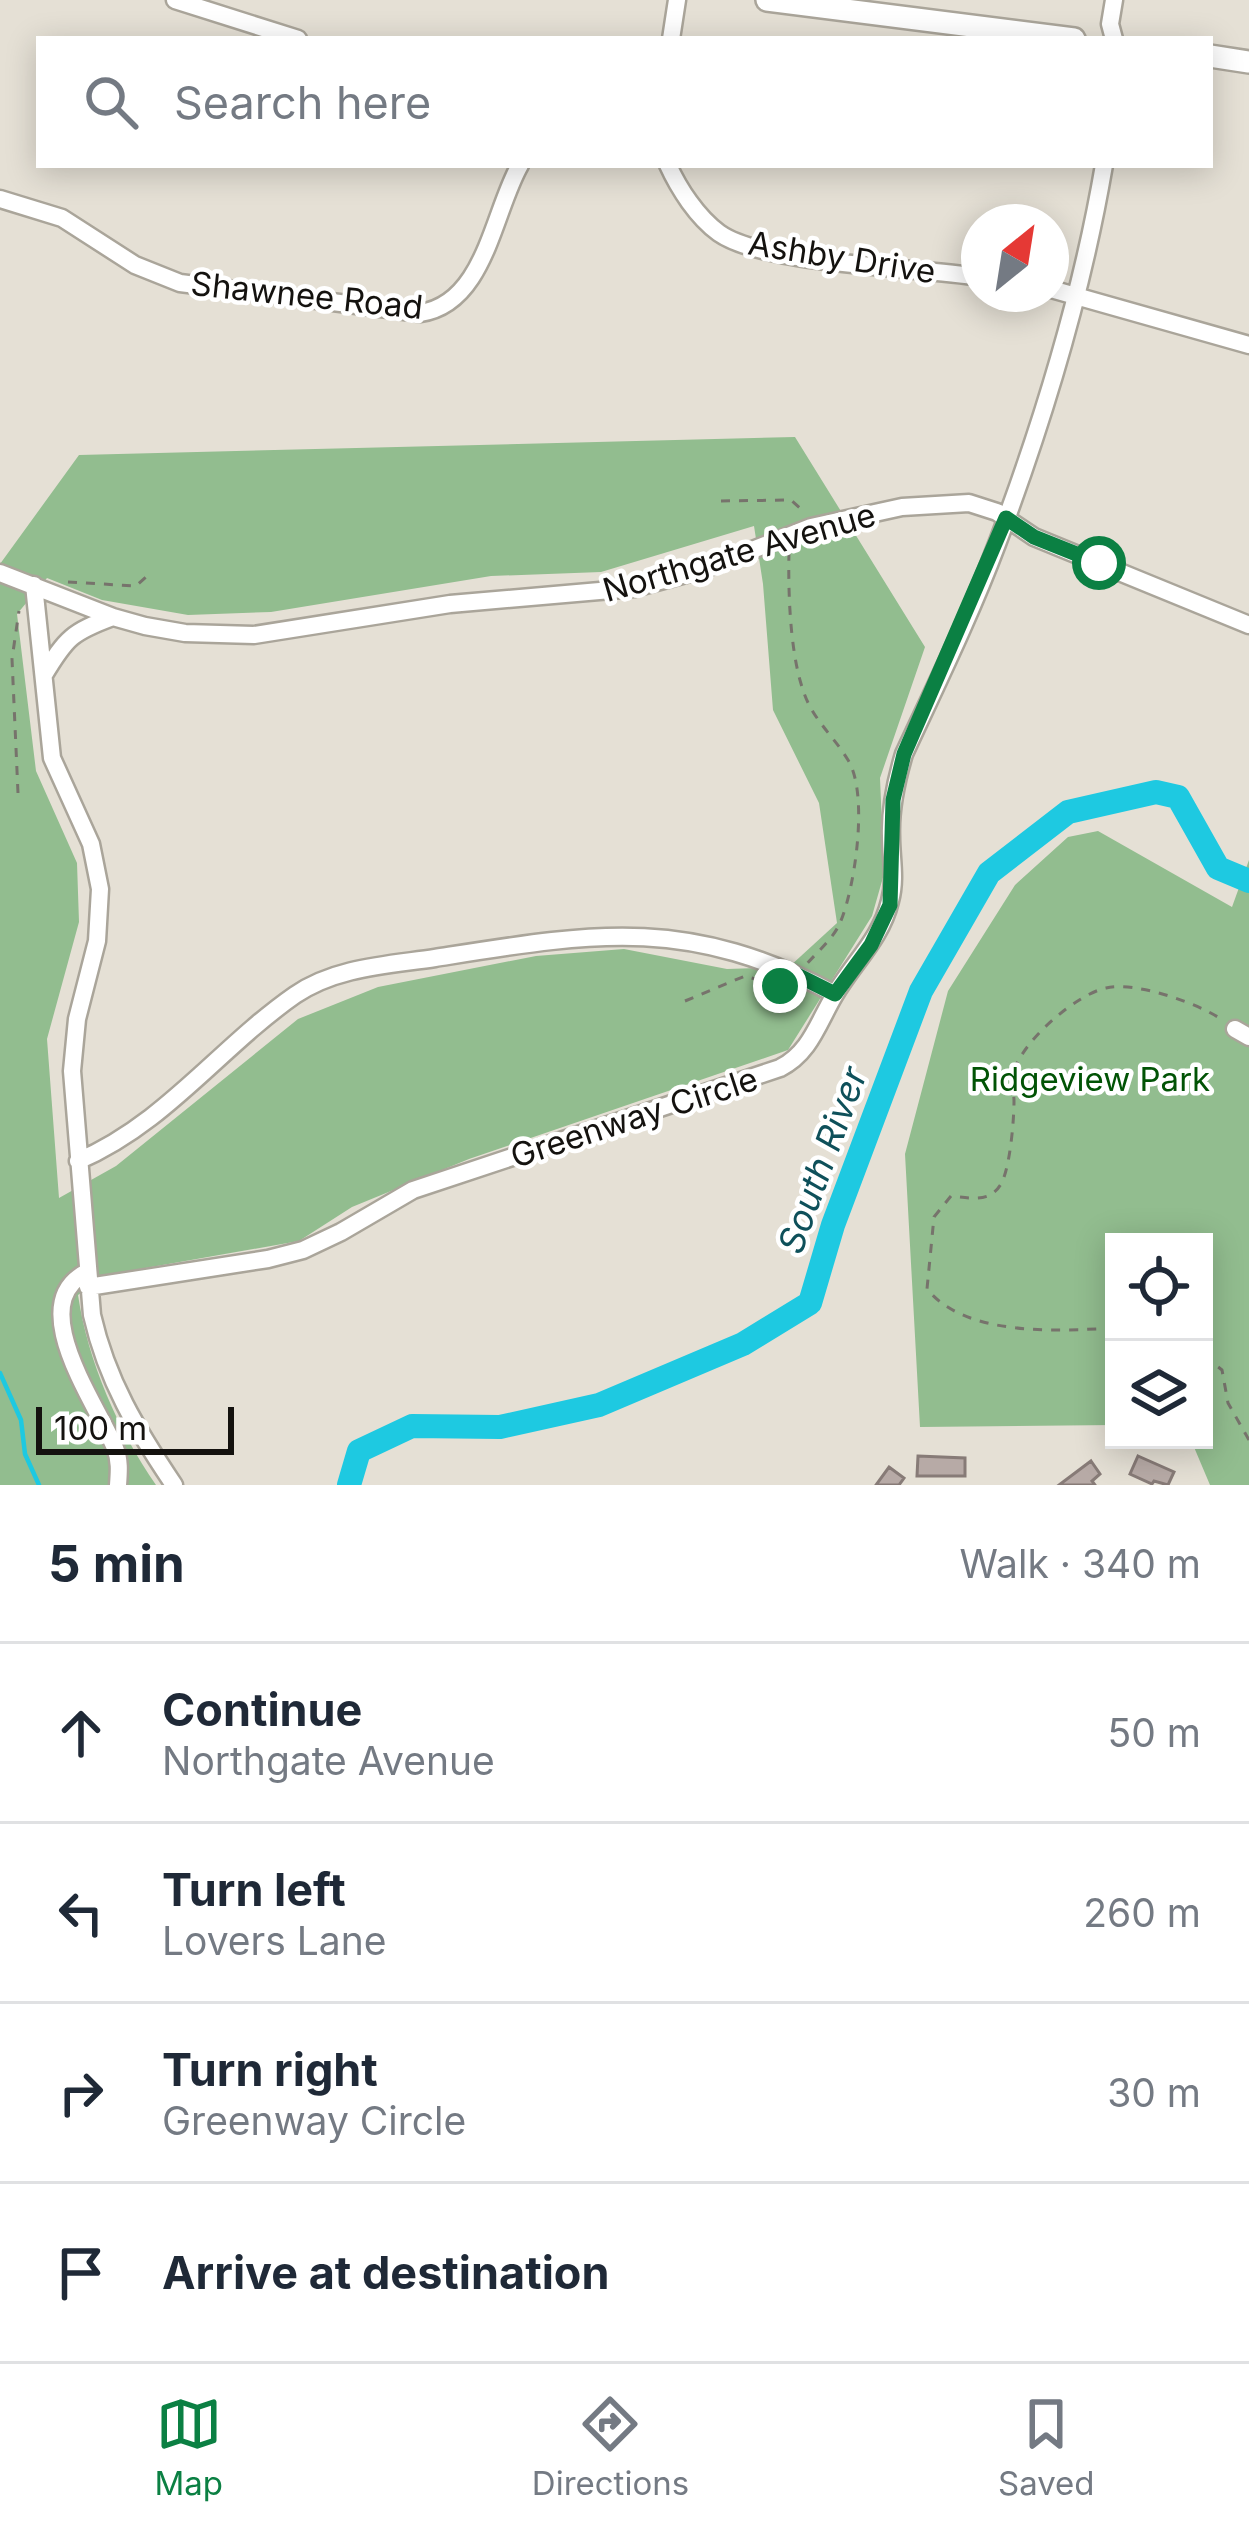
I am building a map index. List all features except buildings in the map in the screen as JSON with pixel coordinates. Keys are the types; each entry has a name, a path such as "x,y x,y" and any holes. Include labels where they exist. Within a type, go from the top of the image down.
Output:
{"main road":[{"path":"767,0 1049,36"},
{"path":"1213,56 1249,62"}],"street":[{"path":"175,0 289,36"},
{"path":"671,36 677,0"},
{"path":"1113,36 1114,0"},
{"name":"Shawnee Road","path":"0,200 62,218 157,275 202,286 421,313 447,305 473,272 519,168"},
{"name":"Ashby Drive","path":"670,168 700,214 734,241 777,253 961,275"},
{"name":"Greenway Circle","path":"88,1279 268,1259 303,1250 413,1190 780,1069 807,1047 835,994 871,945 890,905 893,800 904,754 1006,518 1076,295 1103,168"},
{"path":"1069,293 1249,345"},
{"name":"Northgate Avenue","path":"0,573 113,617 185,633 238,636 450,604 591,595 666,580 794,532 861,514 947,503 981,505 1034,537 1249,625"},
{"path":"34,585 52,758 91,844 100,889 97,941 73,1045 88,1279 107,1371 134,1426 174,1485"},
{"path":"44,676 71,634 113,617"},
{"path":"78,1161 124,1139 297,994 334,976 598,934 680,940 745,955 835,994"},
{"path":"88,1279 76,1277 63,1293 62,1318 76,1371 114,1445 118,1485"}],"path":[{"path":"685,1000 745,976 780,986 797,975 838,928 855,878 856,802 850,761 829,738 803,692 788,580 801,509 791,500 721,500"},
{"path":"1105,1328 1015,1326 964,1316 940,1304 927,1288 934,1217 951,1196 992,1196 1004,1180 1012,1133 1012,1077 1023,1048 1048,1023 1104,988 1142,989 1206,1009 1242,1033"},
{"path":"1213,1363 1222,1370 1228,1403 1249,1440"}],"green space":[{"path":"795,437 925,647 880,778 884,874 872,916 788,1050 469,1159 352,1207 299,1241 106,1275 78,1295 83,1320 106,1394 156,1485 0,1485 0,564 79,455","holes":["754,526 773,710 819,803 837,923 777,978 757,968 727,969 624,949 536,956 378,987 298,1019 116,1166 59,1198 47,1039 79,922 77,863 36,771 17,614 47,578 102,600 188,615 271,612 491,576 601,572"]},
{"name":"Ridgeview Park","path":"1098,831 1232,907 1249,860 1249,1485 1210,1485 1195,1449 1213,1449 1213,1233 1105,1233 1105,1425 920,1427 905,1154 948,991 1015,885 1068,837"}],"waterway":[{"name":"South River","path":"349,1485 359,1451 412,1426 500,1427 599,1405 743,1344 810,1303 833,1225 921,991 989,873 1068,812 1156,792 1178,797 1218,868 1249,881"},
{"path":"0,1373 21,1420 25,1454 39,1485"}],"route":[{"path":"780,986 797,975 835,994 882,925 892,891 890,830 904,754 1006,518 1034,537 1099,563"}]}
